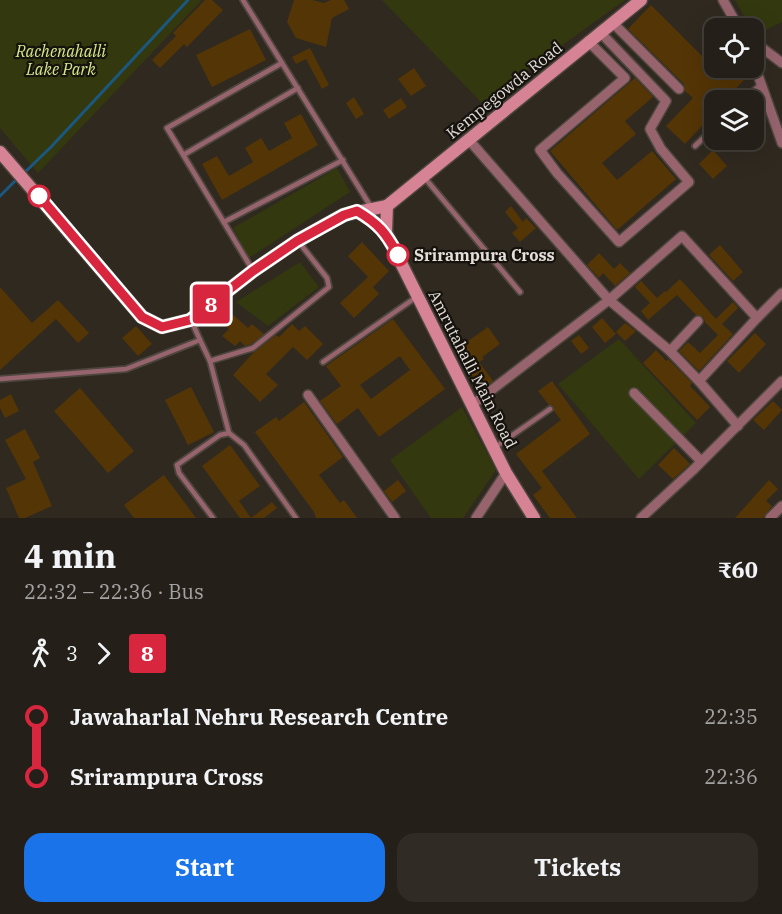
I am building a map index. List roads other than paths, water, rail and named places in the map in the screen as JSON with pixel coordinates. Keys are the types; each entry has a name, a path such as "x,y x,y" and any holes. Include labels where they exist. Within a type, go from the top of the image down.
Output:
{"street":[{"name":"Kempegowda Road","path":"387,206 588,41 642,0"},
{"path":"723,0 733,18"},
{"path":"612,22 679,89"},
{"path":"600,32 636,68 666,101 650,129 661,149 689,182 619,242 540,150 636,68"},
{"path":"588,41 625,78"},
{"path":"764,48 781,60"},
{"path":"759,78 782,143"},
{"path":"469,140 609,300 670,351 738,426"},
{"path":"0,152 142,317 162,327 190,320 253,271 297,241 344,215 387,206 386,233"},
{"name":"Amrutahalli Main Road","path":"357,211 375,222 386,233 506,473 534,518"},
{"path":"472,405 609,300 682,236 757,318"},
{"path":"699,381 782,293"},
{"path":"670,351 698,321"},
{"path":"641,518 782,381"},
{"path":"634,393 702,461"},
{"path":"309,395 395,518"},
{"path":"476,518 506,473"},
{"path":"770,518 782,506"}],"lane":[{"path":"243,0 372,208"},
{"path":"253,271 185,154 167,128 282,63"},
{"path":"755,90 761,84"},
{"path":"185,154 298,88"},
{"path":"695,146 704,137"},
{"path":"224,222 343,160"},
{"path":"424,177 520,292"},
{"path":"210,361 253,348 329,287 327,278 297,241"},
{"path":"323,362 418,296"},
{"path":"190,320 210,361 229,433 244,445 296,518"},
{"path":"0,379 126,369 200,340"},
{"path":"494,448 550,409"},
{"path":"213,518 179,473 177,465 220,435 229,433"}],"waterway":[{"path":"23,174 188,0"},
{"path":"0,196 18,178"}],"place":[{"name":"Srirampura Cross","path":"398,255"}],"park label":[{"name":"Rachenahalli Lake Park","path":"61,60"}]}
